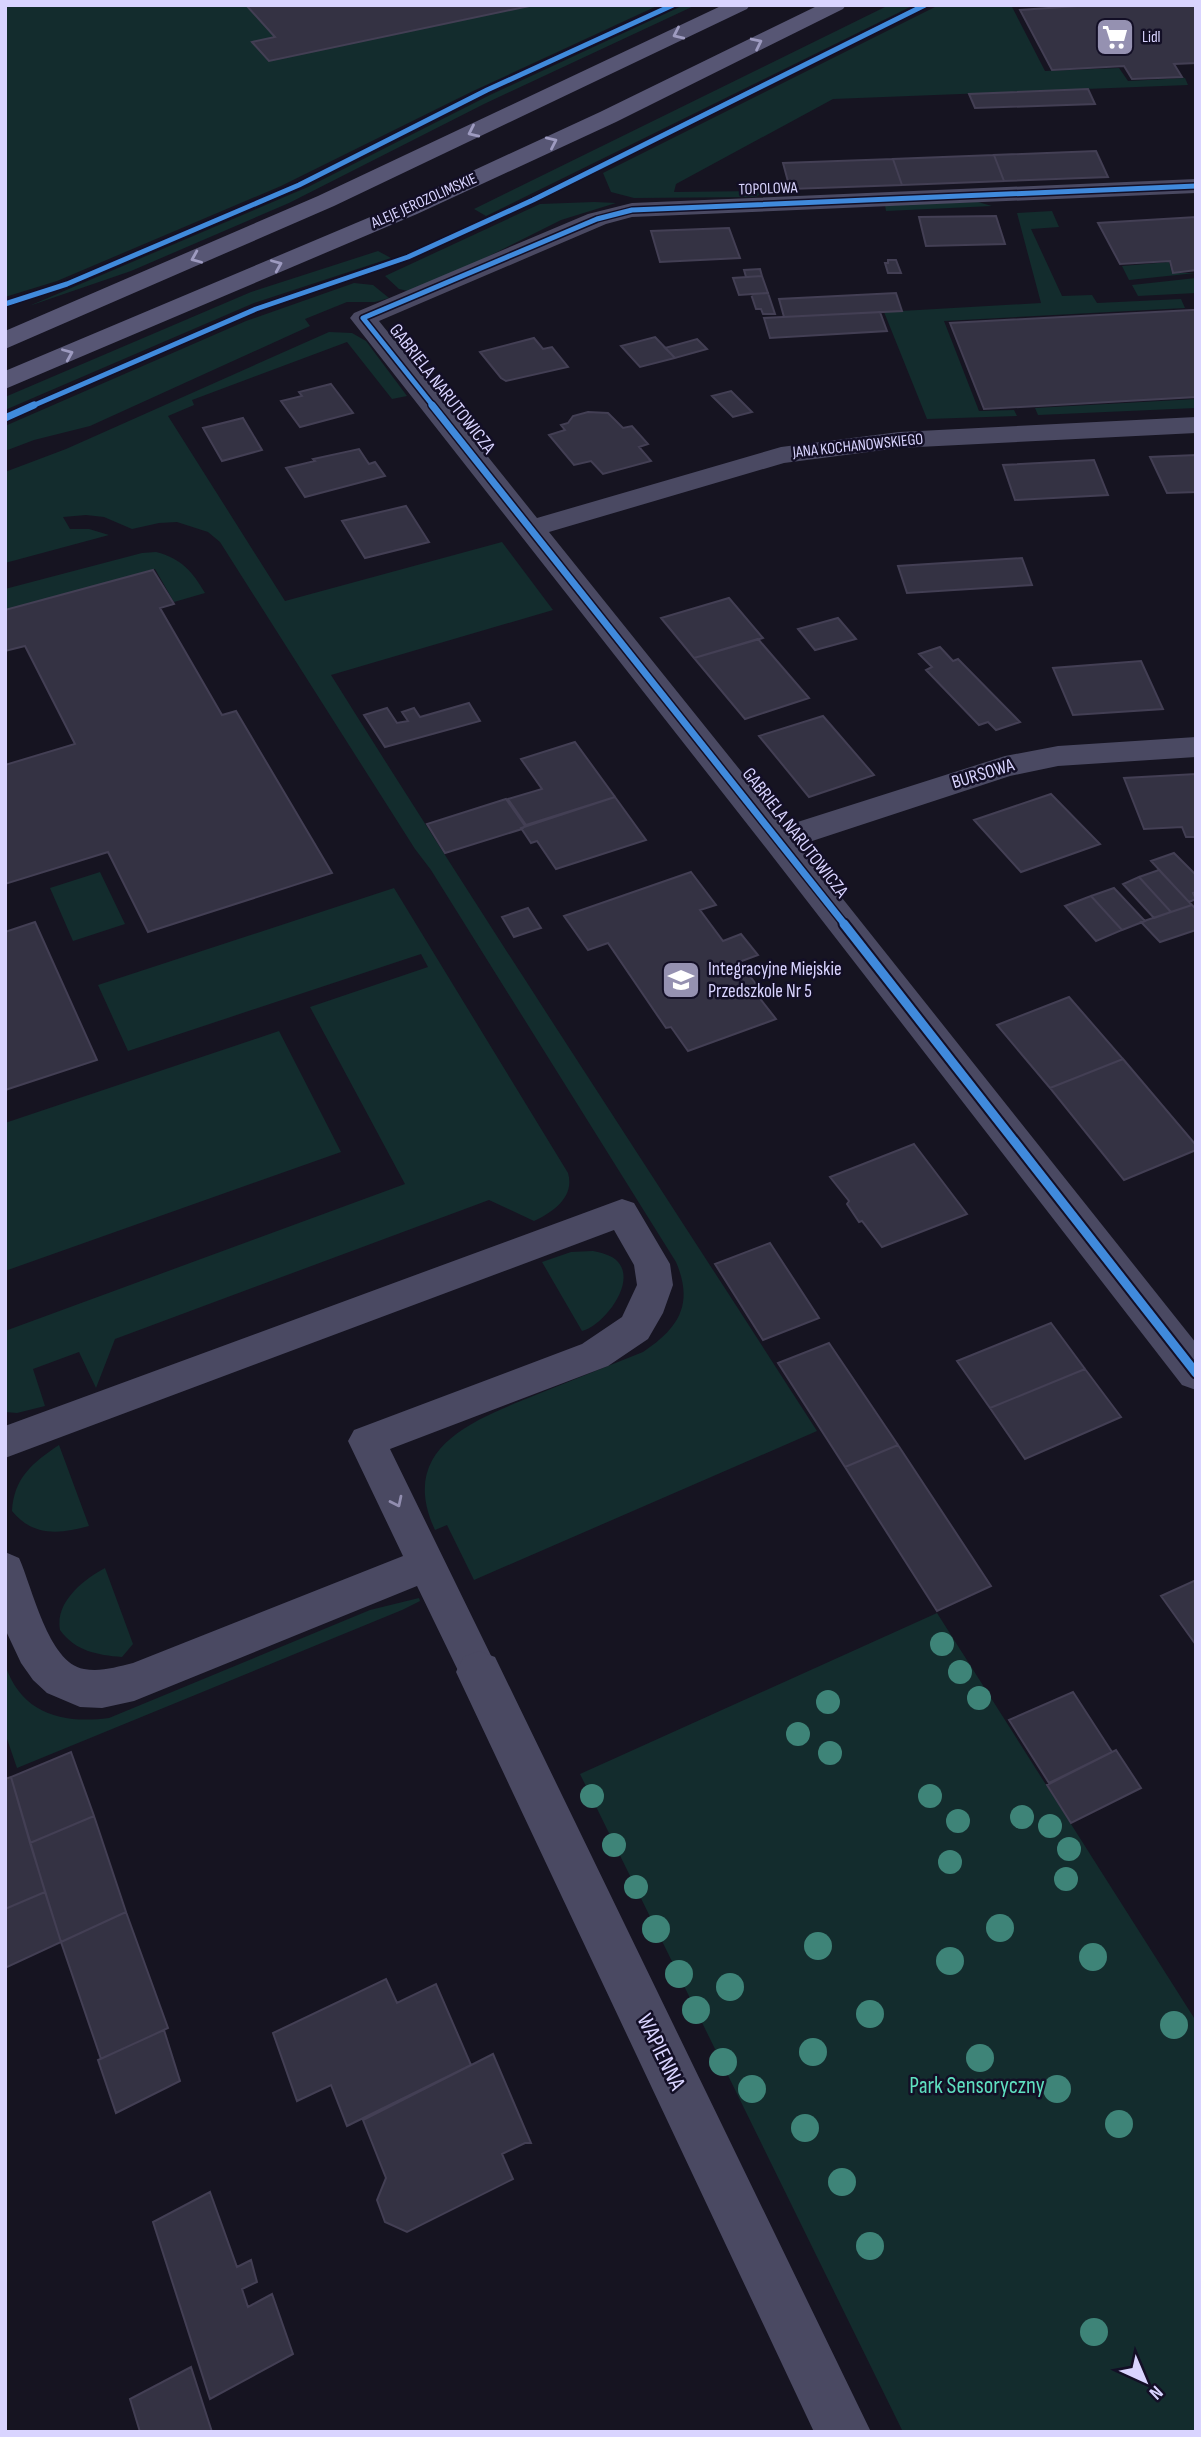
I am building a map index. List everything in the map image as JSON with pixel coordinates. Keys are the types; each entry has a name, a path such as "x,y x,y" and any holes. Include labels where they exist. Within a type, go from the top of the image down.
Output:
{"main road":[{"path":"5,341 326,201 740,5"},
{"name":"ALEJE JEROZOLIMSKIE","path":"5,381 409,209 608,117 836,5"}],"street":[{"name":"TOPOLOWA","path":"363,318 597,219 632,210 1196,186"},
{"name":"GABRIELA NARUTOWICZA","path":"363,318 778,840 1196,1373"},
{"name":"JANA KOCHANOWSKIEGO","path":"530,528 781,455 899,440 1196,425"},
{"name":"BURSOWA","path":"778,840 1005,766 1058,756 1196,747"},
{"name":"WAPIENNA","path":"479,1672 843,2432"}],"lane":[{"path":"5,1442 622,1213 652,1264 655,1285 645,1313 635,1328 595,1355 367,1441 479,1672"},
{"path":"5,1570 37,1654 51,1673 67,1684 100,1689 134,1682 426,1564"}],"green space":[{"path":"5,5 659,5 473,91 281,186 57,281 5,297"},
{"path":"684,5 696,5 484,104 289,203 131,271 29,306 308,187 490,95"},
{"path":"889,5 914,5 486,216 474,209"},
{"path":"939,5 1011,5 1045,71 1119,68 1128,81 1185,78 1188,85 833,99 676,184 674,192 759,191 760,194 756,197 634,198 611,192 603,173"},
{"path":"978,202 992,206 886,211 885,205"},
{"path":"616,203 561,220 481,260 408,291 399,289 385,276 540,204"},
{"path":"1052,211 1059,227 1031,229 1062,296 1092,295 1097,303 1181,299 1185,308 944,321 979,411 1014,410 1017,416 927,419 884,312 1041,303 1017,213"},
{"path":"378,251 391,258 254,303 5,410 5,397 251,292"},
{"path":"1169,262 1172,273 1196,273 1129,280 1122,266"},
{"path":"1196,278 1196,293 1138,296 1132,285"},
{"path":"354,283 373,285 389,298 375,302 347,302 305,319 310,326 90,426 34,440 5,451 5,426 246,321"},
{"path":"329,332 352,333 366,341 407,396 392,399 347,342 192,400 194,405 168,416 285,601 502,542 553,610 331,675 817,1431 474,1580 447,1525 435,1530 426,1501 426,1477 434,1457 449,1440 491,1414 643,1352 655,1343 674,1324 683,1303 684,1290 676,1262 431,870 220,542 208,532 177,522 132,529 104,517 63,517 70,529 89,529 109,535 5,563 5,472 66,449"},
{"path":"1196,399 1196,408 1038,415 1035,408"},
{"path":"156,552 173,558 185,567 205,593 174,602 155,569 5,610 5,589 142,553"},
{"path":"100,872 125,924 73,941 50,888"},
{"path":"394,888 568,1173 568,1189 561,1203 534,1221 489,1200 115,1339 96,1388 79,1352 33,1369 45,1406 17,1413 5,1412 5,1331 405,1184 310,1007 428,967 421,954 128,1051 98,985"},
{"path":"279,1031 341,1152 5,1271 5,1123"},
{"path":"593,1251 618,1262 623,1271 623,1281 608,1313 582,1331 542,1262 571,1252"},
{"path":"59,1445 89,1526 57,1532 29,1525 12,1511 16,1489 26,1472"},
{"path":"105,1568 133,1644 122,1657 87,1651 72,1643 60,1630 66,1601 88,1579"},
{"path":"419,1598 420,1601 402,1610 17,1768 5,1733 5,1665 12,1682 22,1695 46,1712 75,1719 109,1718 370,1610"},
{"name":"Park Sensoryczny","path":"937,1613 1196,2021 1196,2432 903,2432 580,1774"}],"building":[{"path":"246,5 534,5 269,61 252,42 275,37"},
{"name":"Lidl","path":"1092,5 1196,5 1196,63 1174,64 1182,77 1132,79 1124,66 1052,70 1020,10"},
{"path":"1088,89 1095,104 975,108 969,94"},
{"path":"1096,151 1108,177 1004,181 994,155"},
{"path":"994,155 1004,181 902,185 893,159"},
{"path":"893,159 902,185 790,189 783,163"},
{"path":"996,216 1005,244 926,246 919,217"},
{"path":"1196,217 1196,270 1173,273 1170,261 1120,264 1098,223"},
{"path":"729,228 740,258 660,262 651,231"},
{"path":"888,260 896,260 901,273 888,273 885,263 888,263"},
{"path":"760,269 762,276 746,277 744,270"},
{"path":"762,276 768,293 739,295 733,278"},
{"path":"768,293 775,314 763,314 761,309 756,309 751,294"},
{"path":"896,293 902,311 784,317 779,299"},
{"path":"1196,310 1196,397 984,409 950,323"},
{"path":"880,312 887,331 770,338 764,318"},
{"path":"655,337 675,358 640,367 621,346"},
{"path":"534,338 543,349 552,347 568,367 506,381 480,352"},
{"path":"697,339 707,349 675,358 665,348"},
{"path":"331,384 353,413 300,427 281,401 302,396 299,392"},
{"path":"731,391 752,412 733,417 712,396"},
{"path":"588,412 608,413 623,428 632,426 648,444 639,447 651,461 603,474 591,461 574,465 549,435 565,430 561,425 568,423 573,416"},
{"path":"243,418 262,450 222,461 203,428"},
{"path":"359,449 369,464 375,462 385,476 305,497 286,468 315,461 313,459"},
{"path":"1196,455 1196,492 1167,493 1150,457"},
{"path":"1094,460 1108,495 1015,500 1003,465"},
{"path":"406,506 429,542 365,558 342,521"},
{"path":"1022,558 1032,585 907,593 898,566"},
{"path":"153,570 174,604 160,608 222,715 236,711 332,873 148,932 108,852 5,884 5,765 75,744 25,646 5,651 5,610"},
{"path":"729,598 763,638 694,658 661,618"},
{"path":"838,618 856,639 815,650 798,629"},
{"path":"758,639 809,698 745,719 694,658"},
{"path":"940,647 953,661 958,659 1020,722 996,730 988,722 979,725 926,670 932,667 919,654"},
{"path":"1141,661 1163,709 1073,715 1053,668"},
{"path":"469,703 480,721 385,747 364,715 387,708 397,723 408,721 402,712 414,708 420,717"},
{"path":"823,716 874,775 809,797 759,736"},
{"path":"575,742 615,797 526,825 508,799 542,789 521,759"},
{"path":"1196,774 1196,837 1186,837 1182,827 1144,829 1124,778"},
{"path":"1051,794 1100,844 1021,872 974,820"},
{"path":"615,797 646,840 556,869 537,841 531,843 521,828"},
{"path":"506,799 525,826 522,829 445,853 427,824"},
{"path":"1174,853 1196,875 1196,892 1193,893 1196,899 1189,902 1151,861"},
{"path":"1159,870 1192,905 1171,912 1139,877"},
{"path":"691,872 716,905 700,910 723,941 741,934 758,955 739,962 763,993 758,996 776,1019 688,1051 671,1027 666,1028 608,943 588,950 564,916"},
{"path":"1139,877 1171,912 1154,918 1123,884"},
{"path":"1114,888 1145,921 1122,930 1091,896"},
{"path":"1091,896 1122,930 1096,941 1065,906"},
{"path":"1192,905 1196,909 1196,930 1160,942 1141,922"},
{"path":"528,908 541,928 514,937 502,917"},
{"path":"35,922 97,1060 5,1090 5,932"},
{"path":"1069,997 1123,1059 1050,1088 997,1025"},
{"path":"1123,1059 1196,1145 1196,1150 1124,1180 1050,1088"},
{"path":"914,1144 967,1214 882,1247 862,1221 859,1222 847,1204 849,1201 830,1177"},
{"path":"770,1243 819,1318 763,1340 715,1264"},
{"path":"1051,1323 1085,1369 990,1408 957,1361"},
{"path":"829,1343 898,1445 845,1467 778,1363"},
{"path":"1085,1369 1121,1417 1025,1459 990,1408"},
{"path":"898,1445 991,1586 937,1611 845,1467"},
{"path":"1196,1580 1196,1645 1161,1596"},
{"path":"1073,1692 1112,1752 1049,1783 1009,1720"},
{"path":"1116,1750 1141,1788 1071,1823 1047,1785"},
{"path":"71,1752 94,1816 30,1843 11,1777"},
{"path":"11,1777 45,1892 5,1909 5,1779"},
{"path":"94,1816 126,1912 61,1942 30,1843"},
{"path":"45,1892 61,1942 5,1968 5,1909"},
{"path":"126,1912 168,2028 101,2059 61,1942"},
{"path":"386,1979 397,2003 436,1984 471,2065 347,2126 331,2085 297,2101 273,2033"},
{"path":"164,2030 180,2081 116,2113 98,2060"},
{"path":"493,2054 531,2143 525,2143 502,2154 513,2179 407,2232 385,2222 377,2200 386,2178 363,2120"},
{"path":"210,2192 237,2267 251,2260 257,2282 242,2289 248,2307 272,2294 293,2354 210,2399 153,2222"},
{"path":"191,2367 212,2432 140,2432 130,2399"}],"cycle path":[{"path":"5,304 67,284 299,185 487,90 673,5"},
{"path":"5,418 256,309 408,257 533,200 925,5"},
{"path":"1196,186 632,210 597,219 363,318 778,840 1196,1373"}],"place":[{"name":"Lidl","path":"1115,37"},
{"name":"Integracyjne Miejskie Przedszkole Nr 5","path":"681,980"}]}
